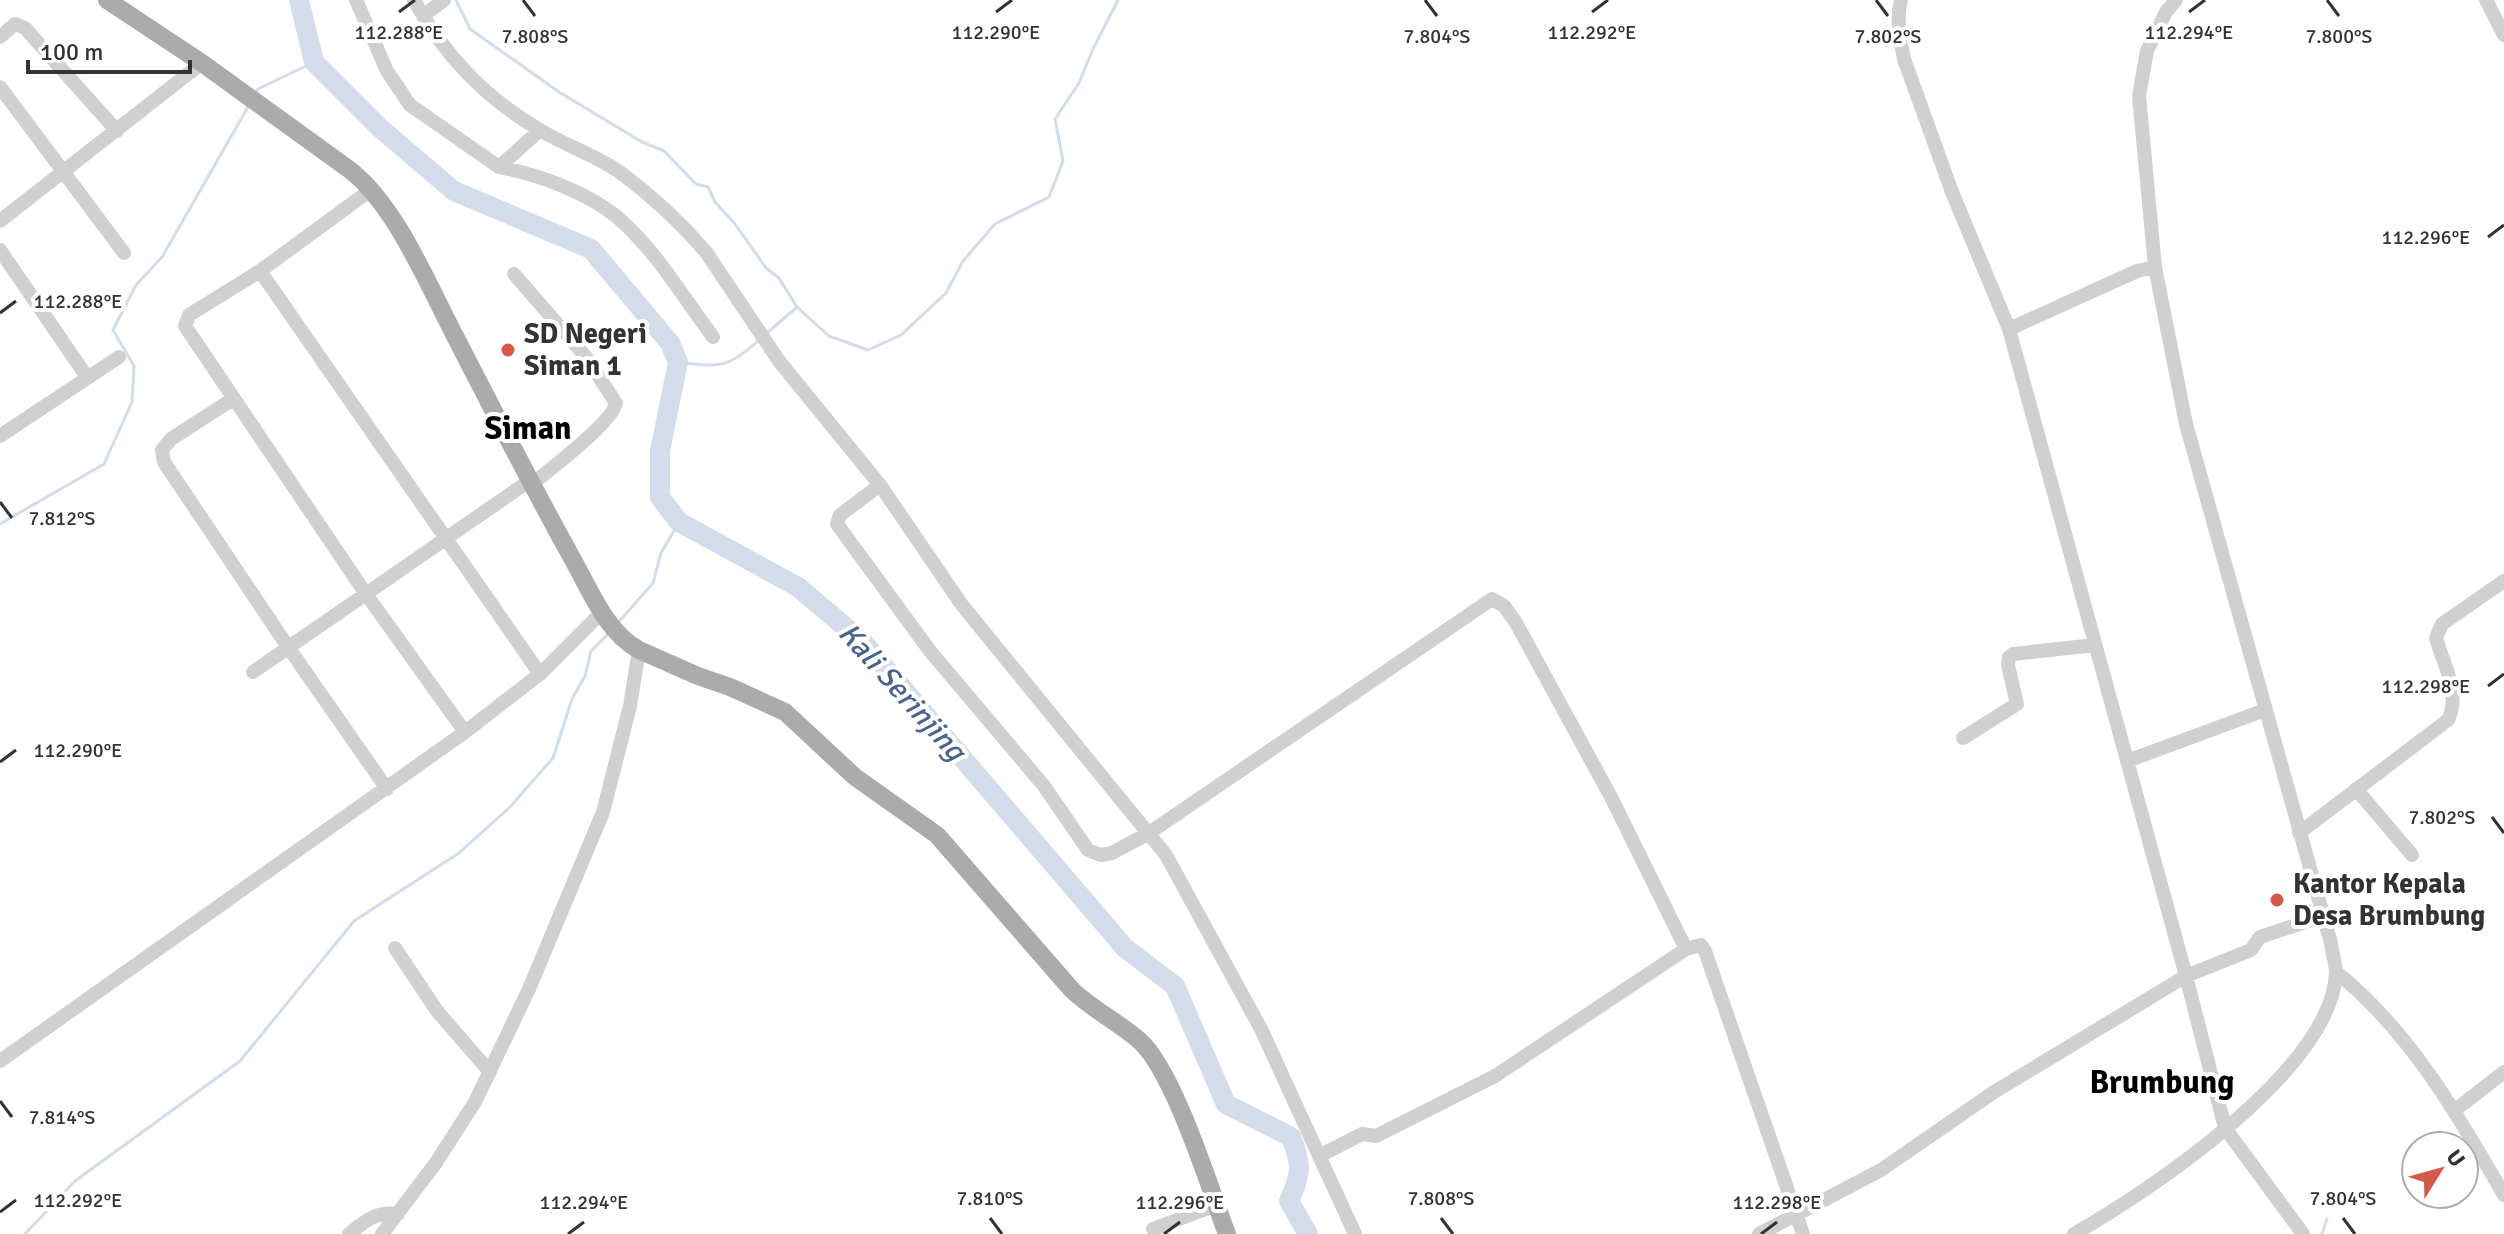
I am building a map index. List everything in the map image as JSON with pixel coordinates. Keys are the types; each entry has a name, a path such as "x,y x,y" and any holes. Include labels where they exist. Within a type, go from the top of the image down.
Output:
{"main road":[{"path":"107,0 202,63 372,189 424,276 530,483 610,621 639,650 785,712 855,777 937,835 1072,990 1150,1053 1177,1105 1227,1234"}],"street":[{"path":"356,0 387,71 410,105 499,167 522,171 567,188 617,218 648,250 713,337"},
{"path":"414,0 441,46 472,80 540,130 620,173 672,214 706,252 766,342 880,485 962,605 1166,855 1261,1029 1355,1234"},
{"path":"423,16 444,0"},
{"path":"1901,0 1898,10 1899,36 1904,59 1952,192 2009,329 2225,1128 2303,1234"},
{"path":"2074,1234 2158,1181 2251,1106 2295,1059 2318,1027 2331,997 2336,972 2186,424 2155,267 2139,96 2147,51 2166,12 2176,0"},
{"path":"2486,0 2504,35"},
{"path":"0,37 15,24 22,25 117,131"},
{"path":"0,221 202,63"},
{"path":"0,87 124,253"},
{"path":"499,167 540,130"},
{"path":"372,189 260,271 189,315 185,322 190,336 366,594 465,732"},
{"path":"0,250 87,377"},
{"path":"2009,329 2120,278 2155,267"},
{"path":"260,271 540,674"},
{"path":"253,672 530,483 614,412 616,403 586,357 514,274"},
{"path":"2,429 119,357"},
{"path":"233,399 171,439 164,446 162,455 288,647 387,789"},
{"path":"880,485 840,515 837,524 930,651 1044,786 1088,850 1101,855 1112,853 1149,833 1492,599 1504,606 1515,621 1611,797 1686,949"},
{"path":"2299,833 2448,720 2454,704 2437,632 2442,624 2504,581"},
{"path":"0,1061 387,789 610,621"},
{"path":"1963,738 2017,704 2008,665 2009,657 2013,654 2095,645"},
{"path":"382,1234 475,1102 535,975 603,812 630,706 639,650"},
{"path":"2127,761 2265,710"},
{"path":"2356,789 2412,855"},
{"path":"1759,1234 1881,1170 1994,1092 2186,976 2251,950 2260,937 2323,916"},
{"path":"1319,1156 1362,1134 1376,1136 1495,1076 1695,944 1701,945 1705,951 1803,1234"},
{"path":"395,948 437,1011 490,1072"},
{"path":"2336,972 2376,1007 2454,1111 2504,1195"},
{"path":"2454,1111 2504,1072"},
{"path":"1153,1229 1216,1205"},
{"path":"349,1234 373,1216 387,1212 398,1214"},
{"path":"2100,1219 2105,1234"}],"waterway":[{"name":"Kali Serinjing","path":"299,0 314,62 380,128 454,191 591,249 670,343 678,362 660,451 660,497 679,522 798,587 863,642 1125,948 1175,986 1226,1104 1291,1137 1299,1169 1289,1201 1308,1234"},
{"path":"456,0 470,29 559,92 642,142 664,151 696,184 708,187 715,202 766,268 779,278 797,307"},
{"path":"767,333 797,307 829,336 868,350 901,335 946,293 963,261 995,224 1049,197 1063,161 1055,119 1079,83 1118,0"},
{"path":"256,93 258,89 314,62"},
{"path":"0,524 104,464 132,402 134,366 113,330 136,285 162,257 248,107"},
{"path":"678,362 722,364 738,357 758,341"},
{"path":"617,624 653,583 661,553 679,522"},
{"path":"25,1234 75,1181 240,1061 354,921 459,853 510,807 553,758 572,699 585,676 591,651 609,633"},
{"path":"2322,1234 2327,1219"}],"place":[{"name":"SD Negeri Siman 1","path":"508,350"},
{"name":"Kantor Kepala Desa Brumbung","path":"2277,900"}],"district":[{"name":"Siman","path":"528,428"},
{"name":"Brumbung","path":"2162,1082"}]}
